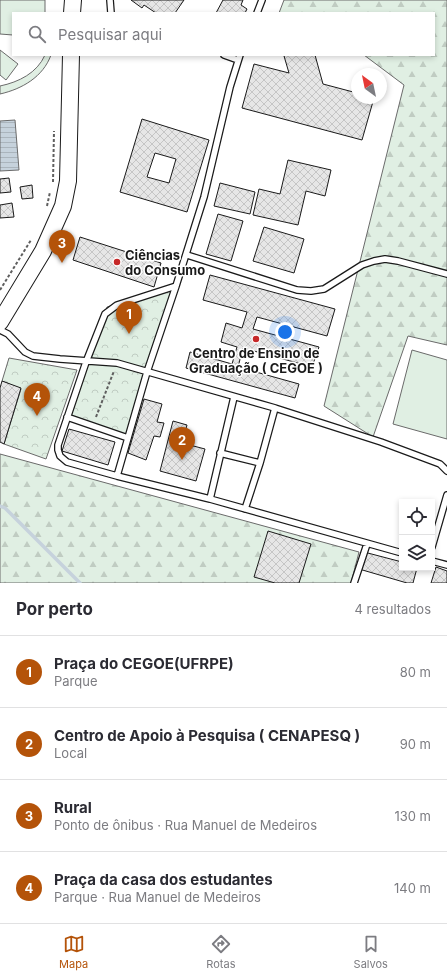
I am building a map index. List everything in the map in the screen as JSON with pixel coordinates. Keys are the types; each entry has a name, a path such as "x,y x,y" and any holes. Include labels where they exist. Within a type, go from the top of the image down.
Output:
{"main road":[{"path":"72,12 73,0"},
{"path":"0,322 43,251 63,206 68,181 71,56"}],"lane":[{"path":"110,0 111,12"},
{"path":"257,12 262,0"},
{"path":"117,476 147,372 187,255 204,197 239,58 229,56"},
{"path":"187,255 297,290 311,291 324,289 362,265 374,261 398,261 447,274"},
{"path":"176,286 117,305 109,310 103,318 86,362 58,445 60,456 67,462 210,499 399,552"},
{"path":"0,330 8,334 25,352 33,356 86,362 116,363 275,408 381,442 440,464 447,471"},
{"path":"210,499 234,397"},
{"path":"245,509 260,463 275,408"},
{"path":"67,417 128,438"},
{"path":"220,453 260,463"},
{"path":"435,537 447,495"},
{"path":"354,583 367,544"},
{"path":"435,562 447,565"}],"path":[{"path":"52,183 54,130"},
{"path":"46,209 51,190"},
{"path":"0,290 33,236"},
{"path":"92,426 116,363"}],"green space":[{"path":"0,0 45,0 45,12 12,12 12,35 0,34"},
{"path":"284,0 447,0 447,345 408,336 373,437 324,406 404,85 387,72 387,68 381,68 365,56 435,56 435,12 279,12"},
{"path":"0,50 18,64 6,80 0,75"},
{"path":"44,56 50,56 43,70 31,81 16,89 0,94 0,86 27,76 42,61"},
{"path":"177,287 127,436 69,416 107,307"},
{"path":"412,350 447,360 447,439 393,424"},
{"path":"9,358 77,370 46,459 4,444 21,389 2,381"},
{"path":"0,454 359,552 351,583 0,583"}],"shaded area":[{"path":"15,120 19,170 0,171 0,121"}],"building":[{"path":"131,0 184,0 176,12 154,12 144,5 142,8"},
{"path":"223,0 243,0 241,5 247,9 246,12 217,12"},
{"path":"284,56 315,56 323,84 351,91 351,104 372,104 362,140 242,108 254,64 289,73"},
{"path":"142,119 209,140 187,212 120,192","holes":["155,153 176,159 169,183 147,177"]},
{"path":"288,160 331,170 325,196 306,191 298,225 253,215 259,189 280,194"},
{"path":"9,178 11,192 0,193 0,179"},
{"path":"220,183 255,192 250,214 214,206"},
{"path":"32,185 33,198 22,199 20,187"},
{"path":"12,203 14,217 0,218 0,205"},
{"path":"218,214 243,221 231,261 206,254"},
{"path":"264,227 304,239 294,273 253,261"},
{"name":"Ciências do Consumo","path":"80,237 161,263 154,287 73,260"},
{"name":"Centro de Ensino de Graduação ( CEGOE )","path":"210,275 335,309 327,336 257,317 253,329 319,347 312,367 243,348 238,367 299,384 295,398 186,368 190,352 232,364 237,347 221,342 226,323 242,328 247,312 203,300"},
{"path":"2,381 21,388 4,444 0,442 0,388"},
{"path":"144,399 162,404 157,422 164,423 160,437 154,436 146,460 128,453"},
{"path":"173,421 187,425 182,443 205,449 196,481 160,471"},
{"path":"69,429 115,442 108,465 62,451"},
{"path":"268,531 311,544 299,583 275,583 254,577"},
{"path":"364,552 399,561 399,571 416,571 413,583 407,583 359,569"},
{"path":"436,567 447,571 447,583 431,583"}],"waterway":[{"path":"0,506 5,508 80,583"}],"place":[{"name":"Ciências do Consumo","path":"117,262"},
{"name":"Rural","path":"62,263"},
{"name":"Praça do CEGOE(UFRPE)","path":"129,334"},
{"name":"Centro de Ensino de Graduação ( CEGOE )","path":"256,339"},
{"name":"Praça da casa dos estudantes","path":"37,416"},
{"name":"Centro de Apoio à Pesquisa ( CENAPESQ )","path":"182,460"}]}
